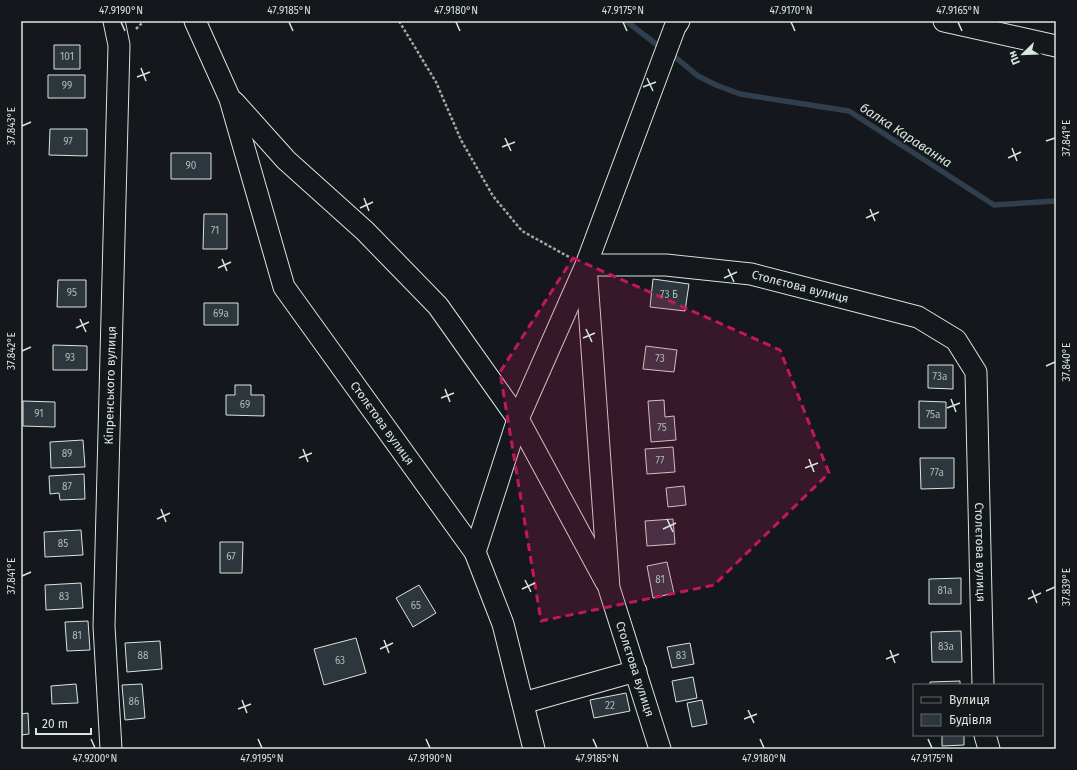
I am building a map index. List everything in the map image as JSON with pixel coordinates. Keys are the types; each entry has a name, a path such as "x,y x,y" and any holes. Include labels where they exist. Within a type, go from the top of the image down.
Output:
{"street":[{"name":"Кіпренського вулиця","path":"111,749 104,626 119,45 114,21"},
{"name":"Столєтова вулиця","path":"195,21 230,99 284,287 475,552 503,624 534,749"},
{"path":"475,552 518,419 586,265 675,28 679,21"},
{"path":"944,21 1056,46"},
{"name":"Столєтова вулиця","path":"230,99 286,160 365,231 438,306 518,419 609,588 660,749"},
{"name":"Столєтова вулиця","path":"609,588 586,265 666,265 751,274 918,317 956,340 976,372 983,684"},
{"path":"523,703 636,671"},
{"path":"986,736 988,749"}],"path":[{"path":"398,21 436,82 460,140 493,196 522,231 586,265"}],"highlighted area":[{"path":"573,258 780,350 829,473 714,585 541,621 500,372"}],"building":[{"path":"54,45 80,45 80,69 54,69"},
{"path":"48,75 85,75 85,98 48,98"},
{"path":"50,129 87,129 87,156 49,155"},
{"path":"171,153 211,153 211,179 171,179"},
{"path":"204,214 227,214 227,249 203,249"},
{"path":"653,279 689,284 685,311 650,307"},
{"path":"58,280 86,280 86,307 57,307"},
{"path":"204,303 238,303 238,325 204,325"},
{"path":"53,345 87,346 87,370 53,370"},
{"path":"646,346 677,350 674,372 643,369"},
{"path":"928,365 953,365 953,389 928,388"},
{"path":"235,385 251,385 251,395 264,395 264,416 226,415 226,395 235,395"},
{"path":"664,400 665,417 674,416 676,440 651,442 648,401"},
{"path":"23,401 55,402 55,427 23,426"},
{"path":"919,401 946,402 946,428 919,428"},
{"path":"83,440 85,467 51,468 50,442"},
{"path":"673,447 675,472 647,474 645,449"},
{"path":"920,458 954,458 954,488 921,489"},
{"path":"84,474 85,499 60,500 59,493 50,494 49,476"},
{"path":"684,486 686,505 668,507 666,488"},
{"path":"673,519 675,544 647,546 645,521"},
{"path":"81,530 83,555 45,557 44,532"},
{"path":"220,542 243,542 242,573 220,573"},
{"path":"667,562 674,593 653,598 647,566"},
{"path":"961,578 961,604 929,604 929,579"},
{"path":"81,583 83,608 46,610 45,585"},
{"path":"419,585 436,613 413,627 396,598"},
{"path":"88,621 90,650 67,651 65,622"},
{"path":"961,631 962,662 932,662 931,632"},
{"path":"356,638 366,673 324,685 314,649"},
{"path":"160,641 162,669 127,672 125,643"},
{"path":"690,643 694,664 672,668 667,647"},
{"path":"693,677 697,698 676,702 672,681"},
{"path":"960,681 960,684 930,684 930,682"},
{"path":"76,684 78,703 52,704 51,686"},
{"path":"142,684 145,718 125,720 122,685"},
{"path":"626,693 630,711 594,718 590,700"},
{"path":"702,700 707,724 692,727 687,703"},
{"path":"28,713 29,734 21,735 21,714"},
{"path":"942,736 964,736 964,745 942,746"}],"waterway":[{"name":"балка Караванна","path":"626,21 656,44"},
{"name":"балка Караванна","path":"675,57 698,76 740,94 849,111 994,205 1056,201"}]}
